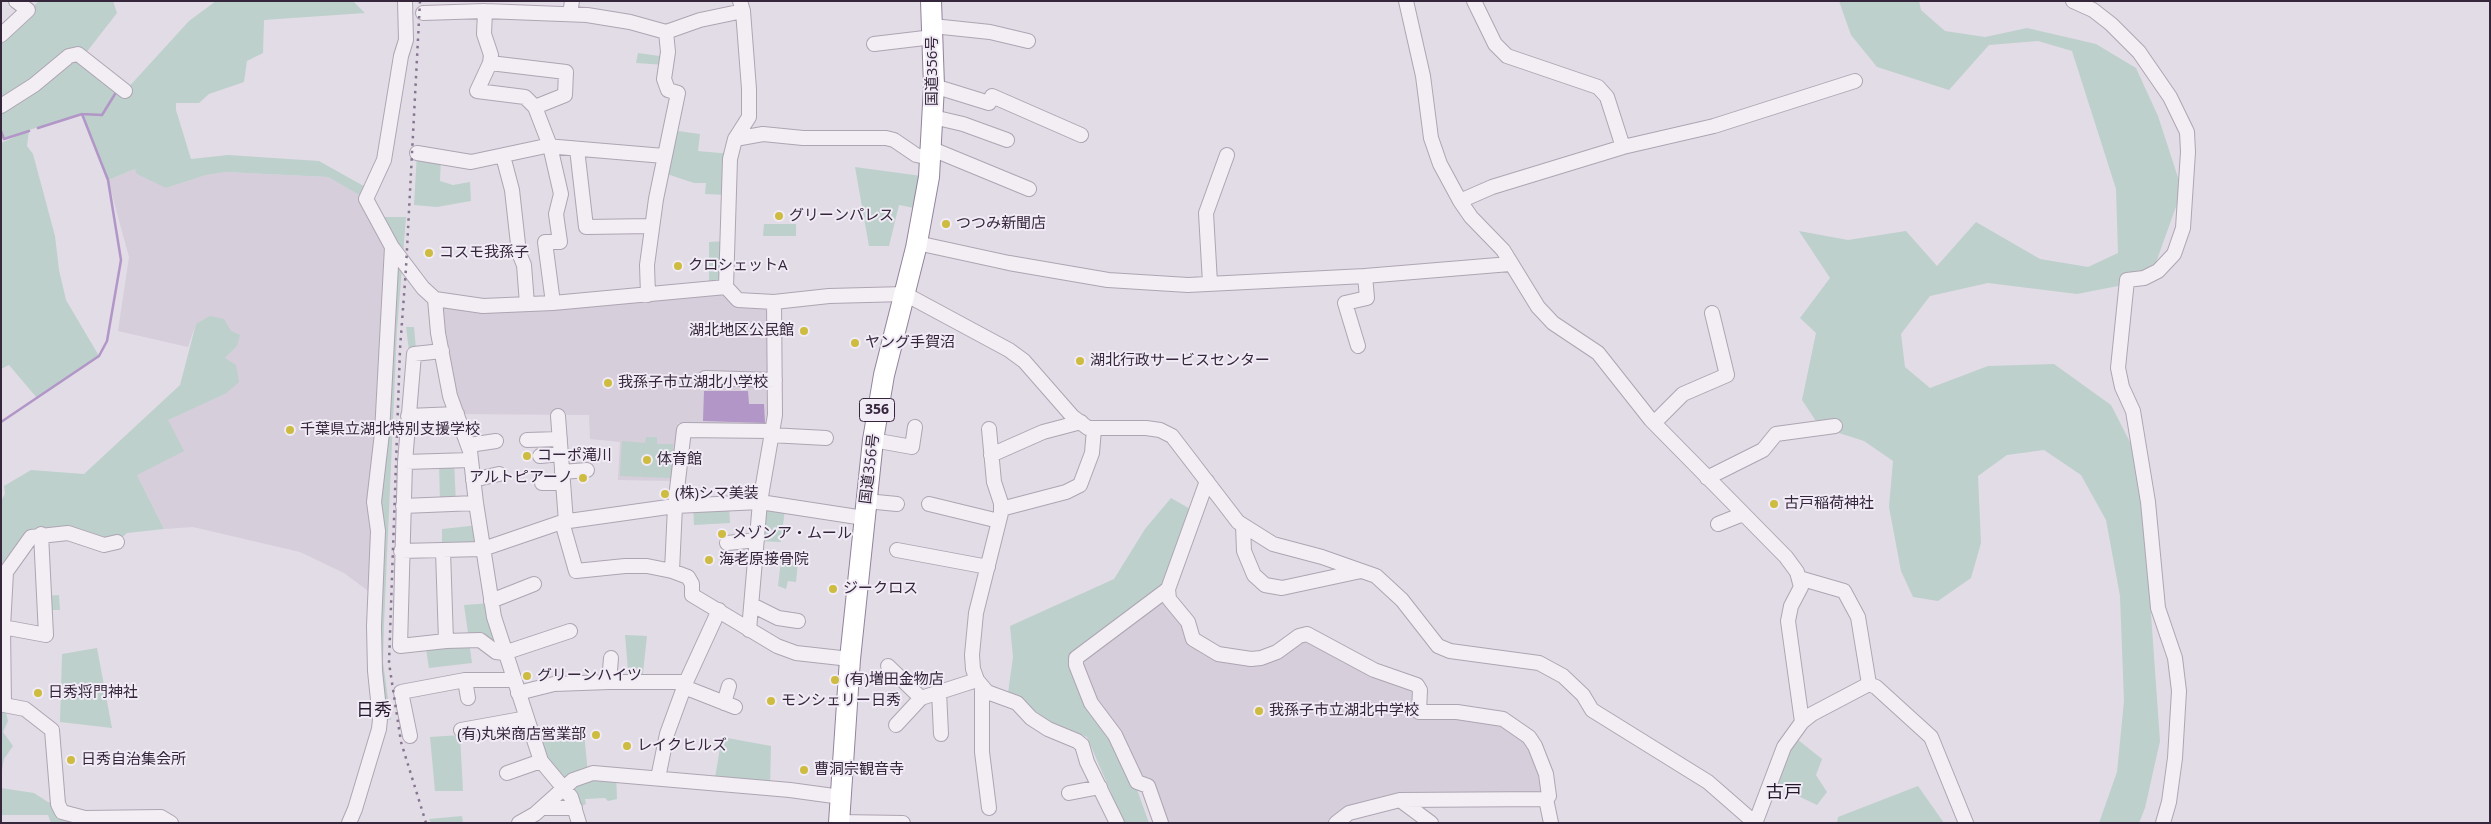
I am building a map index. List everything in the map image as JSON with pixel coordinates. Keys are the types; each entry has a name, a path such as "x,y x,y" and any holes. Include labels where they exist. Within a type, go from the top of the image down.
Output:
{"highway":[{"name":"国道356号","path":"839,822 850,659 873,440 884,376 917,243 932,153 934,86 931,1"}],"street":[{"path":"1,35 28,10 16,1"},
{"path":"405,1 406,40 401,56 384,160 366,198 392,247 423,288 435,299 483,306 553,304 726,287"},
{"path":"1406,1 1423,76 1431,138 1440,164 1460,201 1471,217 1502,250 1538,307 1553,323 1598,354 1654,423 1786,558 1800,578 1801,587 1791,606 1788,621 1802,722"},
{"path":"1474,1 1495,44 1507,56 1598,87 1607,97 1623,147"},
{"path":"2073,1 2093,10 2111,24 2138,52 2170,97 2187,132 2188,152 2183,228 2174,254 2158,271 2144,278 2128,280 2118,368 2122,387 2133,411 2148,502 2158,608 2175,658 2179,690 2176,758 2169,802 2163,823"},
{"path":"432,9 571,8 666,32 741,6 749,89 749,117 735,139 730,159 726,287 738,300 774,302 829,296 905,294 1009,350 1024,361 1088,428 1160,430 1172,436 1243,525 1273,544 1322,557 1376,576 1402,600 1438,646 1450,650 1540,664 1563,676 1583,695 1592,710 1701,777 1756,822 1784,747 1802,722 1812,714 1869,684"},
{"path":"485,10 484,34 491,55 490,63 477,91 525,97 536,107 550,146 561,194 556,214 560,242 545,242 553,304"},
{"path":"648,295 647,265 652,226 664,156 678,93 668,90 664,79 668,52 666,32"},
{"path":"874,44 933,32 990,32 1028,42"},
{"path":"1,106 34,85 69,56 78,54 125,91"},
{"path":"490,63 566,72 565,95 536,107"},
{"path":"1460,201 1492,187 1623,147 1714,126 1855,81"},
{"path":"934,86 989,103 992,96 1081,135"},
{"path":"933,117 963,124 1007,140"},
{"path":"735,139 762,134 803,138 886,138 894,140 916,155 932,153 1029,188"},
{"path":"417,153 471,162 550,146 664,156"},
{"path":"577,149 586,227 652,226"},
{"path":"1210,284 1206,213 1227,155"},
{"path":"502,156 512,190 518,253 524,265 527,304"},
{"path":"917,243 1009,263 1108,280 1188,285 1365,276 1510,264"},
{"path":"349,823 369,764 380,719 375,671 378,530 374,502 382,433 392,247"},
{"path":"1358,346 1345,303 1367,298 1365,276"},
{"path":"435,299 450,396 469,445 491,600 504,653 541,761 571,797 579,823"},
{"path":"749,630 760,502 775,415 774,302"},
{"path":"1654,423 1683,394 1727,375 1712,313"},
{"path":"442,351 414,354 405,462 400,646 446,641 480,640 496,652 504,653 570,631"},
{"path":"705,378 774,380"},
{"path":"408,416 457,414"},
{"path":"558,416 563,477 564,522 576,571 632,566 672,570 688,578 692,584 692,595 777,646 796,653 850,659"},
{"path":"992,455 1043,432 1081,422"},
{"path":"873,440 912,447 915,426"},
{"path":"1707,478 1763,450 1776,434 1835,426"},
{"path":"989,429 994,482 1000,515 976,613 972,655 979,684 982,752 989,808"},
{"path":"929,504 1000,515 1066,492 1080,485 1092,453 1094,429"},
{"path":"672,570 675,506 684,430 771,433 826,438"},
{"path":"527,440 560,439"},
{"path":"469,445 496,442"},
{"path":"540,456 561,454"},
{"path":"405,462 471,460"},
{"path":"542,483 586,470"},
{"path":"473,480 499,474"},
{"path":"1207,482 1168,589 1169,599 1188,622 1193,639 1218,654 1251,659 1261,658 1277,652 1299,636 1307,634 1374,670 1417,685 1420,690 1418,712 1457,712 1503,719 1529,737 1535,746 1546,774 1549,796 1546,799 1551,823"},
{"path":"402,551 483,549 564,522 675,506 760,502 865,509 898,504"},
{"path":"403,506 476,504"},
{"path":"1718,524 1743,514"},
{"path":"1243,525 1244,551 1254,575 1265,585 1282,588 1362,571"},
{"path":"117,542 104,545 68,533 41,534 32,537 6,572 3,627 4,705 25,708 52,730 58,804 62,812 85,818 161,817 171,823"},
{"path":"3,627 46,635 41,534"},
{"path":"727,543 757,540"},
{"path":"896,550 913,548 988,567"},
{"path":"443,550 446,641"},
{"path":"1800,578 1844,591 1858,617 1869,684"},
{"path":"491,600 534,584"},
{"path":"1161,823 1148,786 1137,782 1115,735 1091,703 1076,665 1076,658 1168,589"},
{"path":"752,605 778,618 798,621"},
{"path":"658,778 667,734 685,684 719,610"},
{"path":"609,682 611,658"},
{"path":"888,666 921,698"},
{"path":"410,736 401,692 466,680 513,680"},
{"path":"466,680 468,698"},
{"path":"518,693 554,684 609,682 685,684 730,705 729,686"},
{"path":"896,724 921,698 939,691 979,684"},
{"path":"979,684 987,692 1017,703 1032,718 1048,729 1077,741 1082,746 1118,823"},
{"path":"1869,684 1876,687 1931,737 1966,823"},
{"path":"939,691 941,735"},
{"path":"461,730 527,718"},
{"path":"507,773 541,761"},
{"path":"519,823 542,808 573,780 593,773 841,797"},
{"path":"1069,793 1100,787"},
{"path":"1336,823 1349,813 1400,800 1546,799"},
{"path":"1400,800 1431,823"},
{"path":"542,808 575,808"},
{"path":"839,822 903,823"}],"shaded area":[{"path":"39,1 113,1 117,13 82,58 76,59 125,91 189,21 216,1 353,1 365,13 264,20 263,53 247,61 244,82 209,94 199,103 176,103 176,110 191,159 228,155 319,161 369,189 366,199 328,177 226,172 206,175 166,188 137,174 135,169 108,180 82,114 29,130 27,146 33,154 55,236 59,270 66,300 99,356 37,398 9,365 1,369 1,143 22,134 4,139 1,136 1,35"},
{"path":"1839,1 1919,1 1921,10 1945,31 1985,37 2027,28 2096,44 2136,68 2158,116 2182,190 2154,268 2123,285 2077,294 1988,283 1930,296 1901,334 1905,367 1930,388 1988,366 2054,364 2111,405 2134,450 2144,515 2160,741 2145,808 2139,823 2099,823 2117,772 2124,701 2120,596 2106,520 2081,475 2044,450 2007,455 1978,476 1981,543 1971,578 1938,601 1913,597 1901,571 1889,507 1893,461 1864,441 1820,427 1802,400 1816,333 1800,318 1830,278 1799,231 1848,240 1906,231 1937,266 1976,222 2040,259 2088,267 2118,253 2116,189 2072,51 2038,41 1989,45 1949,90 1877,67 1851,35"},
{"path":"638,53 667,57 666,65 636,63"},
{"path":"671,130 700,134 698,151 731,154 728,195 705,194 706,183 694,183 661,172"},
{"path":"417,153 441,157 440,181 453,185 470,182 471,201 437,207 414,205"},
{"path":"855,167 929,177 924,210 899,205 889,246 869,246"},
{"path":"135,169 166,188 206,175 226,172 328,177 366,199 392,247 375,596 344,573 300,552 193,527 164,529 137,475 167,420 225,394 225,358 237,346 196,324 188,347 118,331 129,257 108,180"},
{"path":"376,217 406,217 397,330 384,624 383,662 391,720 380,719 374,626 392,247"},
{"path":"764,224 796,224 796,236 763,236"},
{"path":"727,241 726,287 709,289 709,242"},
{"name":"我孫子市立湖北小学校","path":"726,287 768,306 767,426 678,423 675,481 618,480 620,442 590,439 589,415 457,414 435,299 483,306"},
{"path":"210,316 224,319 231,331 240,335 237,346 225,358 236,365 239,382 225,394 168,420 184,451 137,475 164,529 127,533 117,542 41,534 6,572 4,705 8,721 3,732 13,746 4,759 1,776 1,501 5,494 4,486 31,470 84,474 180,385 196,324"},
{"path":"406,327 414,327 416,349 409,351"},
{"path":"704,391 748,391 749,404 764,404 765,423 703,421"},
{"name":"体育館","path":"646,437 657,437 657,444 673,444 672,478 620,476 622,441 645,443"},
{"path":"439,461 454,461 456,504 440,504"},
{"path":"1171,498 1192,510 1160,594 1079,656 1077,674 1129,767 1149,823 1124,823 1087,737 1046,720 1027,704 1008,693 1013,657 1010,626 1114,579 1145,529"},
{"path":"760,502 785,509 781,542 757,541"},
{"path":"729,503 730,523 694,525 693,505"},
{"path":"479,525 483,549 442,545 442,529"},
{"path":"781,560 798,562 796,582 788,581 786,589 778,586"},
{"path":"59,595 60,610 46,610 46,596"},
{"name":"我孫子市立湖北中学校","path":"1159,600 1171,607 1182,620 1187,636 1255,663 1302,638 1417,690 1416,719 1469,717 1507,726 1533,750 1546,795 1398,797 1339,814 1328,823 1165,823 1097,704 1081,669 1083,655"},
{"path":"491,603 504,653 469,641 472,663 429,668 426,649 469,640 464,605"},
{"path":"625,635 647,636 642,682 629,682"},
{"path":"97,648 112,728 60,722 62,654"},
{"path":"584,732 588,774 616,773 617,799 608,801 605,798 585,799 586,804 575,808 542,808 563,788 535,743"},
{"path":"460,735 463,791 435,791 430,737"},
{"path":"1792,735 1822,759 1816,775 1827,792 1817,805 1771,783"},
{"path":"722,737 771,746 770,788 714,783"},
{"path":"1918,786 1944,823 1837,823 1838,817"},
{"path":"1,788 34,793 48,802 58,804 63,812 163,823 51,823 48,815 1,815"},
{"path":"462,816 463,823 431,823 429,819"}],"waterway":[{"path":"38,128 82,114 102,115 115,94"},
{"path":"1,422 99,356 107,341 121,260 108,180 82,114"},
{"path":"1,131 4,139 29,131"}],"railway":[{"path":"420,1 400,349 389,663 401,742 426,823"}],"place":[{"name":"グリーンパレス","path":"779,216"},
{"name":"つつみ新聞店","path":"946,224"},
{"name":"コスモ我孫子","path":"429,253"},
{"name":"クロシェットA","path":"678,266"},
{"name":"湖北地区公民館","path":"804,331"},
{"name":"ヤング手賀沼","path":"855,343"},
{"name":"湖北行政サービスセンター","path":"1080,361"},
{"name":"我孫子市立湖北小学校","path":"608,383"},
{"name":"千葉県立湖北特別支援学校","path":"290,430"},
{"name":"コーポ滝川","path":"527,456"},
{"name":"体育館","path":"647,460"},
{"name":"アルトピアーノ","path":"583,478"},
{"name":"(株)シマ美装","path":"665,494"},
{"name":"古戸稲荷神社","path":"1774,504"},
{"name":"メゾンア・ムール","path":"722,534"},
{"name":"海老原接骨院","path":"709,560"},
{"name":"ジークロス","path":"833,589"},
{"name":"グリーンハイツ","path":"527,676"},
{"name":"(有)増田金物店","path":"835,680"},
{"name":"日秀将門神社","path":"38,693"},
{"name":"モンシェリー日秀","path":"771,701"},
{"name":"我孫子市立湖北中学校","path":"1259,711"},
{"name":"(有)丸栄商店営業部","path":"596,735"},
{"name":"レイクヒルズ","path":"627,746"},
{"name":"日秀自治集会所","path":"71,760"},
{"name":"曹洞宗観音寺","path":"804,770"}],"district":[{"name":"日秀","path":"374,711"},
{"name":"古戸","path":"1784,793"}]}
